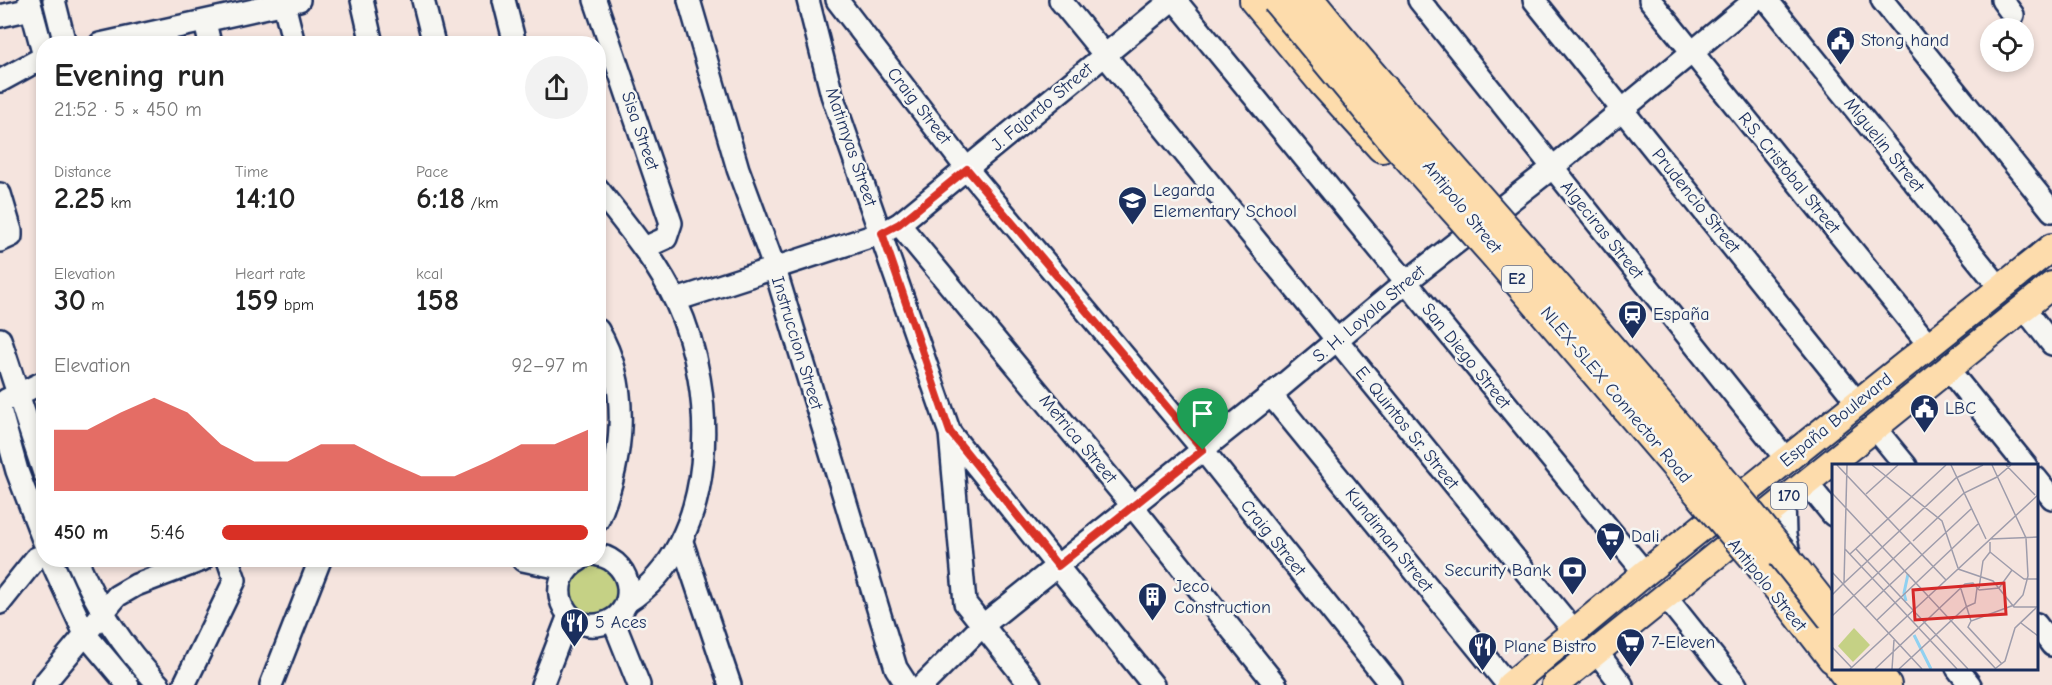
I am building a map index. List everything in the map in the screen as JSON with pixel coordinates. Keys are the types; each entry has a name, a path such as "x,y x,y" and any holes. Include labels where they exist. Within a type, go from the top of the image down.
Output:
{"highway":[{"path":"1255,0 1323,82 1439,208 1455,219 1478,226"},
{"name":"NLEX-SLEX Connector Road","path":"1277,0 1394,141 1533,298 1756,559 1832,657"},
{"name":"NLEX-SLEX Connector Road","path":"1309,0 1365,69 1567,299 1767,534 1832,618"},
{"path":"1842,670 1852,685"},
{"path":"1873,670 1885,685"}],"main road":[{"name":"España Boulevard","path":"1509,685 1786,459 2052,247"},
{"name":"España Boulevard","path":"1555,685 1731,541 2052,285"}],"street":[{"path":"54,0 63,36"},
{"path":"362,0 370,36"},
{"path":"423,0 432,36"},
{"path":"504,0 513,36"},
{"name":"Sisa Street","path":"595,0 671,223 666,238 644,248"},
{"name":"Instruccion Street","path":"689,0 738,169 775,269 896,668 907,685"},
{"name":"Matimyas Street","path":"808,0 832,95 890,228 950,432 960,522 965,603 1030,685"},
{"name":"Craig Street","path":"837,0 967,169 1203,450 1391,685"},
{"name":"E. Quintos Sr. Street","path":"1060,0 1574,631"},
{"name":"J. Fajardo Street","path":"676,300 775,269 890,228 967,169 1174,0"},
{"name":"San Diego Street","path":"1174,0 1645,573"},
{"name":"Antipolo Street","path":"1294,0 1832,664"},
{"name":"Algeciras Street","path":"1419,0 1786,459"},
{"name":"Prudencio Street","path":"1534,0 1858,403"},
{"name":"R.S. Cristobal Street","path":"1650,0 1929,345"},
{"name":"S. H. Loyola Street","path":"982,626 1203,450 1406,282 1552,168 1755,0"},
{"name":"Miguelin Street","path":"1767,0 2001,289"},
{"path":"1882,0 2052,211"},
{"path":"145,36 292,2 294,36"},
{"path":"0,16 30,4 38,36"},
{"path":"205,22 208,36"},
{"path":"0,81 36,61"},
{"path":"0,194 11,231 11,236 0,242"},
{"path":"606,199 644,248 676,300 690,339 704,431 701,472 693,515 682,542 656,579 627,602"},
{"name":"Metrica Street","path":"890,228 1132,505 1276,685"},
{"path":"2024,308 2052,344"},
{"path":"0,339 9,398 36,456"},
{"path":"606,345 615,373 620,410 618,458 606,502"},
{"path":"1948,369 2024,464"},
{"path":"9,398 36,386"},
{"name":"Kundiman Street","path":"1270,395 1509,685"},
{"path":"0,409 9,474 36,526"},
{"path":"1874,427 1904,464"},
{"path":"950,432 1153,685"},
{"path":"2037,479 2052,498"},
{"path":"1806,482 1832,514"},
{"name":"Antipolo Street","path":"1784,499 1785,535 1796,575 1832,618"},
{"path":"682,542 729,685"},
{"path":"0,603 36,558"},
{"path":"568,567 560,580 559,592 562,604 569,615 590,625 612,620 622,612 627,602 629,587 625,572 615,561 606,558"},
{"path":"54,567 85,634 128,685"},
{"path":"80,567 102,614 135,660 159,685"},
{"path":"43,685 117,596 136,585 184,567"},
{"path":"184,685 235,580 230,567"},
{"path":"271,685 317,567"},
{"path":"1665,596 1736,685"},
{"path":"542,685 569,615"},
{"path":"612,620 639,685"},
{"path":"2037,625 2052,645"},
{"path":"923,685 982,626"},
{"path":"1596,651 1622,685"},
{"path":"1837,670 1852,685"},
{"path":"1958,670 1970,685"}],"green space":[{"path":"589,567 599,567 608,571 618,586 618,596 614,605 603,614 594,616 585,614 574,605 569,591 574,577"}],"place":[{"name":"Stong hand","path":"1840,66"},
{"name":"Legarda Elementary School","path":"1132,226"},
{"name":"España","path":"1632,340"},
{"name":"LBC","path":"1924,434"},
{"name":"Dali","path":"1610,562"},
{"name":"Security Bank","path":"1572,596"},
{"name":"Jeco Construction","path":"1153,622"},
{"name":"5 Aces","path":"574,648"},
{"name":"7-Eleven","path":"1630,668"},
{"name":"Plane Bistro","path":"1483,672"}],"route":[{"path":"967,169 1203,450 1058,566 950,432 882,233 899,224 967,169"}]}
